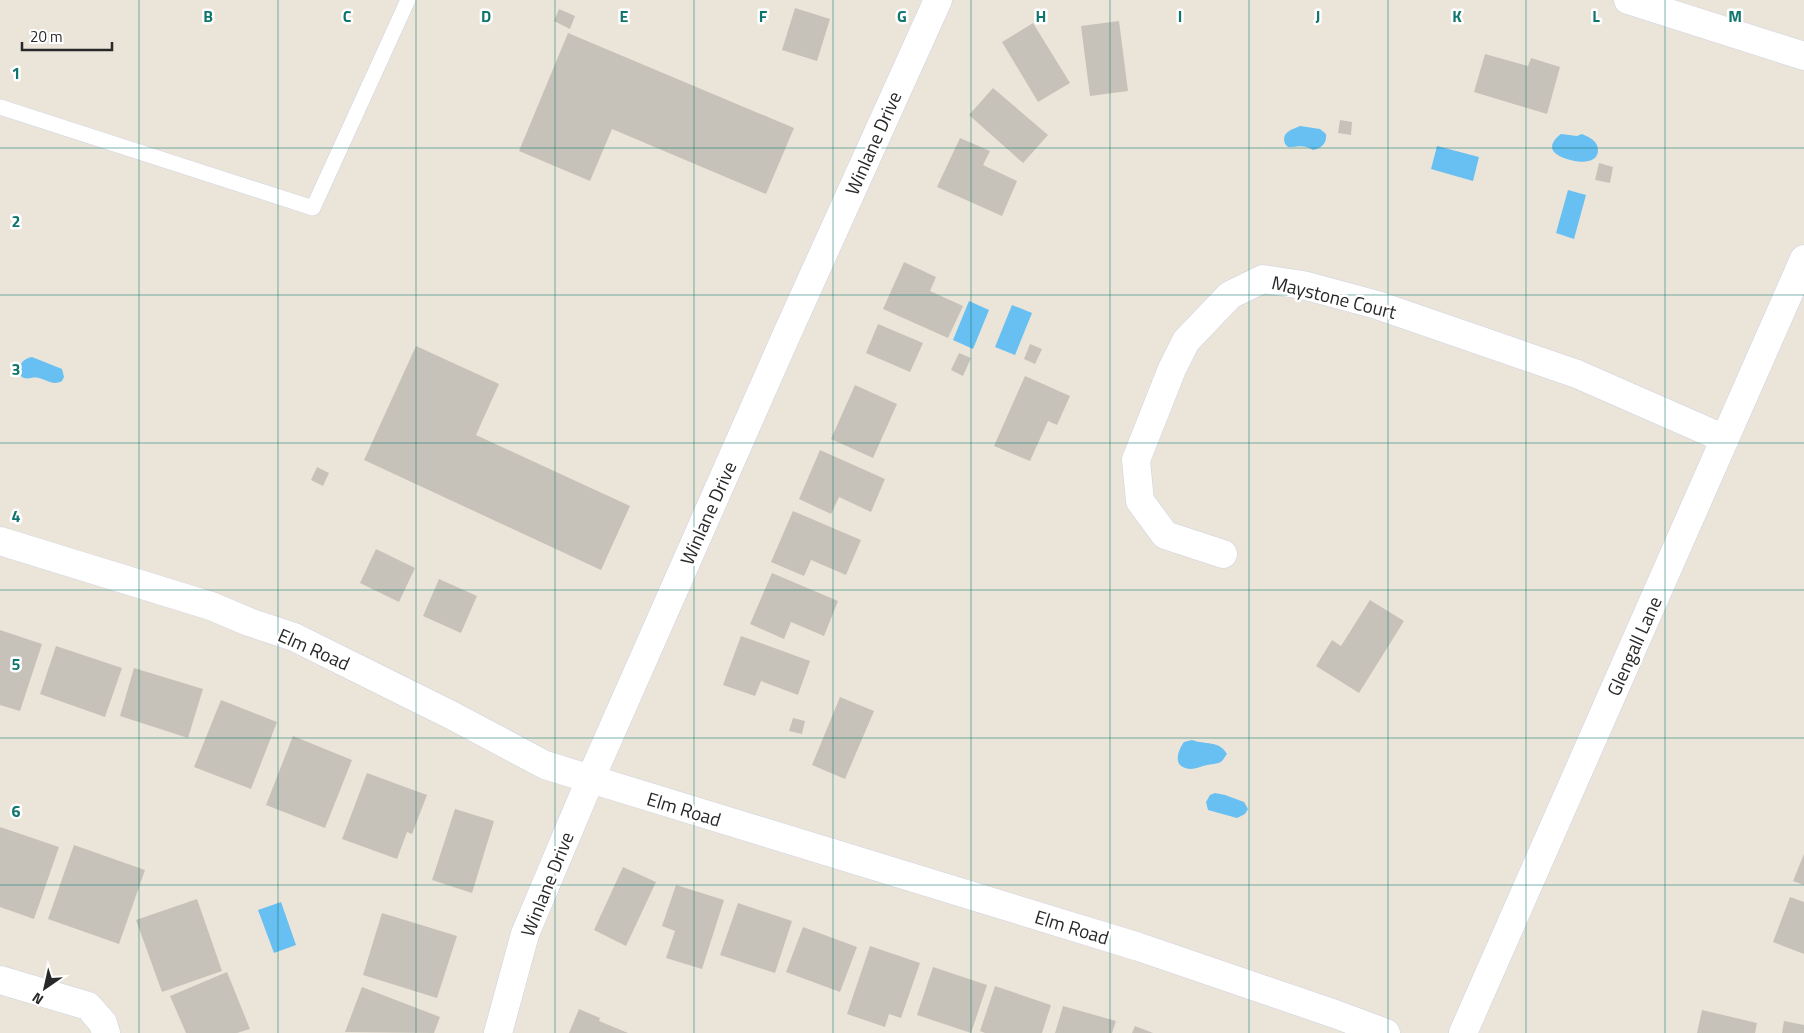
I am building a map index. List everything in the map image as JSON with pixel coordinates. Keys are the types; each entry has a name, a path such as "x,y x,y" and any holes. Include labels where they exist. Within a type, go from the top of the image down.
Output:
{"street":[{"name":"Winlane Drive","path":"498,1033 525,934 590,780 786,336 938,0"},
{"path":"1628,0 1804,56"},
{"name":"Glengall Lane","path":"1463,1033 1804,259"},
{"name":"Maystone Court","path":"1223,554 1165,535 1140,501 1136,460 1172,369 1186,341 1230,295 1263,279 1303,285 1378,304 1577,374 1725,439"},
{"name":"Elm Road","path":"0,541 211,606 249,622 294,637 453,716 545,765 1130,944 1326,1010 1386,1033"},
{"path":"0,980 88,1006 103,1023 106,1033"}],"lane":[{"path":"0,107 313,208 408,0"}],"water":[{"path":"1300,126 1320,129 1326,134 1326,140 1323,145 1313,150 1304,146 1288,147 1285,144 1284,137 1290,130"},
{"path":"1561,134 1577,136 1582,134 1590,138 1598,147 1597,156 1593,160 1580,162 1559,156 1553,151 1552,145"},
{"path":"1437,146 1479,157 1473,181 1431,169"},
{"path":"1568,190 1586,195 1574,239 1556,233"},
{"path":"969,301 989,310 973,349 953,340"},
{"path":"1012,305 1032,313 1015,355 995,347"},
{"path":"32,357 62,369 64,377 62,381 53,383 39,378 27,378 20,375 18,372 22,362"},
{"path":"1192,740 1216,745 1227,754 1219,763 1193,769 1185,768 1179,763 1179,750 1184,742"},
{"path":"1215,793 1244,802 1248,809 1245,814 1237,818 1208,810 1206,802 1210,795"},
{"path":"281,902 296,945 274,953 258,910"}],"building":[{"path":"795,8 830,19 817,61 782,50"},
{"path":"559,9 575,16 570,29 554,21"},
{"path":"1119,21 1128,91 1090,96 1081,26"},
{"path":"1033,23 1070,83 1038,102 1002,42"},
{"path":"568,33 794,128 766,194 612,129 590,181 519,151"},
{"path":"1485,54 1528,66 1531,58 1560,67 1547,114 1474,92"},
{"path":"993,88 1048,135 1023,163 969,115"},
{"path":"1340,120 1352,122 1351,135 1338,133"},
{"path":"960,138 990,151 983,165 1017,181 1002,216 937,187"},
{"path":"1599,163 1613,167 1610,183 1595,180"},
{"path":"904,262 936,277 930,291 963,306 948,338 883,309"},
{"path":"878,324 923,343 910,372 866,353"},
{"path":"1030,344 1042,349 1035,364 1024,359"},
{"path":"416,346 499,384 476,435 630,506 601,570 364,460"},
{"path":"959,353 971,358 963,376 951,370"},
{"path":"1025,376 1070,396 1057,425 1048,421 1030,461 994,446"},
{"path":"855,385 897,404 873,458 831,439"},
{"path":"820,450 885,479 871,512 839,497 831,514 799,499"},
{"path":"317,467 329,473 323,486 311,480"},
{"path":"793,511 861,540 846,575 811,560 804,576 771,562"},
{"path":"376,549 415,568 399,602 360,583"},
{"path":"772,573 838,601 824,636 791,622 784,639 750,624"},
{"path":"439,579 477,596 461,633 423,616"},
{"path":"1370,600 1404,621 1359,693 1316,666 1332,640 1341,646"},
{"path":"0,630 42,644 20,711 0,705"},
{"path":"741,636 810,661 798,695 761,681 755,696 723,685"},
{"path":"56,646 122,668 105,717 40,694"},
{"path":"134,668 203,689 188,738 120,716"},
{"path":"840,697 874,711 845,779 812,765"},
{"path":"221,700 277,722 251,789 194,767"},
{"path":"793,718 805,721 802,734 789,731"},
{"path":"293,736 352,760 325,828 266,805"},
{"path":"367,773 427,795 412,834 407,832 397,859 342,839"},
{"path":"455,809 494,821 472,893 432,880"},
{"path":"0,827 59,847 34,919 0,907"},
{"path":"74,845 145,870 119,944 48,919"},
{"path":"1804,854 1804,885 1793,881"},
{"path":"623,867 656,882 626,946 594,930"},
{"path":"676,885 724,900 702,969 666,958 675,931 662,926"},
{"path":"1790,897 1804,902 1804,954 1773,942"},
{"path":"197,899 222,971 162,992 136,920"},
{"path":"738,903 792,921 775,973 720,955"},
{"path":"382,913 457,936 437,998 363,975"},
{"path":"803,927 857,947 840,992 786,972"},
{"path":"870,946 920,963 901,1018 889,1014 885,1027 847,1014"},
{"path":"933,967 987,985 971,1033 917,1015"},
{"path":"227,972 250,1029 237,1033 186,1033 170,996"},
{"path":"995,986 1051,1005 1042,1033 985,1033 980,1031"},
{"path":"362,987 440,1017 434,1033 345,1032"},
{"path":"1063,1006 1116,1021 1112,1033 1055,1033"},
{"path":"579,1009 600,1018 599,1021 628,1033 569,1033"},
{"path":"1702,1010 1757,1023 1755,1033 1697,1033"},
{"path":"1784,1021 1804,1025 1804,1033 1782,1033"},
{"path":"1135,1026 1153,1033 1132,1033"}]}
